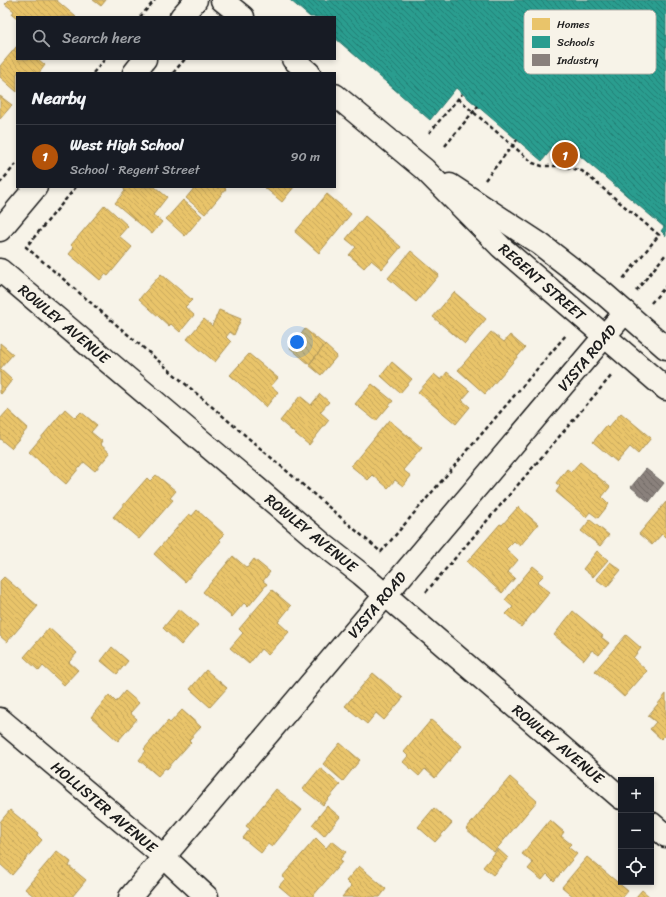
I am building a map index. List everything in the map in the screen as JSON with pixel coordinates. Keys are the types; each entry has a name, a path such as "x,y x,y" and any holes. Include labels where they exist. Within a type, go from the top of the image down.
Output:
{"street":[{"path":"182,16 196,0"},
{"path":"222,0 241,16"},
{"path":"135,72 145,60"},
{"path":"294,60 308,72"},
{"name":"REGENT STREET","path":"336,96 424,169 501,247 666,389"},
{"name":"REGENT STREET","path":"424,169 540,244 625,312 666,348"},
{"path":"0,230 35,188"},
{"name":"ROWLEY AVENUE","path":"0,270 386,595 618,795"},
{"name":"VISTA ROAD","path":"130,897 625,312"},
{"name":"HOLLISTER AVENUE","path":"0,719 164,857 207,897"},
{"path":"654,826 666,836"}],"path":[{"path":"141,16 154,0"},
{"path":"94,72 104,60"},
{"path":"174,72 184,60"},
{"path":"429,133 462,94"},
{"path":"458,99 533,163 542,166 562,166 582,170 659,235 627,274"},
{"path":"445,146 478,106"},
{"path":"485,180 517,140"},
{"path":"0,183 16,164"},
{"path":"75,188 26,247 381,552 566,334"},
{"path":"635,292 666,254"},
{"path":"650,305 666,286"},
{"path":"426,592 612,374"}],"building: Homes":[{"path":"9,0 56,0 75,16 16,17 12,14 14,11 5,4"},
{"path":"93,0 106,0 101,6"},
{"path":"16,47 16,60 39,60 45,65 40,72 16,72 16,91 0,77 0,66"},
{"path":"0,96 12,105 0,119"},
{"path":"124,188 156,188 167,197 153,215 162,222 152,234 115,203 125,191"},
{"path":"194,188 226,189 205,214 186,198"},
{"path":"265,188 293,188 282,202"},
{"path":"327,194 351,214 319,253 295,232"},
{"path":"183,200 202,216 185,236 166,219"},
{"path":"105,205 128,226 119,236 132,247 108,276 105,274 100,280 69,254 74,248 71,245"},
{"path":"365,216 401,247 382,269 371,260 364,268 349,255 356,247 346,239"},
{"path":"411,251 439,275 416,302 388,278"},
{"path":"161,274 192,300 185,307 194,315 180,332 171,324 169,326 139,299"},
{"path":"454,292 486,319 465,344 433,317"},
{"path":"219,310 241,319 234,335 230,332 226,337 231,342 215,362 187,339 204,319 212,326"},
{"path":"305,329 325,345 309,364 290,348"},
{"path":"491,332 504,342 510,335 525,348 485,394 458,370"},
{"path":"0,343 13,354 0,369"},
{"path":"325,345 337,356 321,375 309,365"},
{"path":"249,354 278,378 271,386 278,392 266,407 230,375"},
{"path":"392,362 412,379 400,393 381,376"},
{"path":"0,369 12,380 1,394 0,393"},
{"path":"447,372 470,391 462,400 470,407 456,424 418,392 434,374 441,380"},
{"path":"372,384 393,401 376,421 355,404"},
{"path":"320,394 329,402 320,412 329,420 309,445 280,421 300,396 311,405"},
{"path":"65,409 75,418 81,412 97,425 91,432 102,441 100,444 110,453 95,471 84,462 66,484 29,452"},
{"path":"8,410 28,428 11,448 0,439 0,419"},
{"path":"621,413 651,438 638,454 630,447 617,462 593,442 606,426 608,428"},
{"path":"389,420 422,448 403,470 411,476 403,486 395,480 388,488 373,475 368,480 351,466"},
{"path":"580,462 610,487 602,497 609,504 598,518 590,512 586,517 556,492 560,486 556,483 567,469 571,472"},
{"path":"156,475 176,491 170,498 173,500 139,539 113,517 147,478 150,481"},
{"path":"666,502 666,538 662,534 652,545 639,534"},
{"path":"518,507 538,524 520,546 514,541 506,549 518,560 508,572 515,578 502,593 467,562 500,524 502,525"},
{"path":"197,510 224,534 219,539 221,541 185,582 154,554 189,514 192,516"},
{"path":"590,520 609,535 600,546 581,531"},
{"path":"597,551 608,560 593,577 583,569"},
{"path":"233,556 247,568 254,559 270,572 263,581 267,584 248,607 244,603 232,617 203,592"},
{"path":"610,562 621,570 607,587 596,579"},
{"path":"533,566 544,575 537,582 550,592 521,627 506,614 513,607 505,600"},
{"path":"4,577 38,606 7,642 0,636 0,581"},
{"path":"272,590 291,606 278,622 289,632 268,655 261,649 249,664 230,648 243,633 239,629"},
{"path":"179,609 198,625 181,645 163,628"},
{"path":"573,611 603,636 601,637 609,643 599,655 592,650 584,660 554,635"},
{"path":"49,628 77,653 69,662 78,670 64,685 43,666 39,671 24,657"},
{"path":"626,635 641,648 633,658 647,671 624,697 595,671"},
{"path":"112,647 128,661 117,674 101,661"},
{"path":"206,670 227,688 210,707 190,689"},
{"path":"373,673 403,698 384,720 376,713 367,724 345,706"},
{"path":"125,691 139,703 130,713 137,719 118,741 91,717 109,695 116,702"},
{"path":"666,694 666,734 661,739 650,729 656,722 648,716"},
{"path":"182,710 201,727 189,740 191,742 167,769 165,768 158,776 139,760 146,751 144,749 168,721 170,723"},
{"path":"431,720 462,746 435,778 425,769 419,776 403,762 408,756 404,752"},
{"path":"340,743 360,760 343,781 323,764"},
{"path":"320,768 340,785 323,805 303,789"},
{"path":"510,777 537,801 494,852 466,829"},
{"path":"276,789 302,810 272,847 268,844 261,853 243,838 250,829 246,826"},
{"path":"327,806 340,817 324,836 312,825"},
{"path":"434,808 452,823 435,842 418,827"},
{"path":"10,810 38,833 37,835 42,840 12,875 0,864 0,822"},
{"path":"550,820 564,832 561,836 571,844 568,847 577,854 554,881 547,874 542,880 528,869 533,863 522,854"},
{"path":"316,838 326,848 332,841 346,852 340,859 342,862 312,897 292,897 279,886 285,879 282,877"},
{"path":"498,849 508,858 493,875 483,867"},
{"path":"57,851 71,862 69,866 86,880 72,897 35,897 25,889"},
{"path":"587,857 618,883 618,885 621,885 628,891 623,897 574,897 562,887"},
{"path":"359,866 386,889 380,897 342,897 351,886 346,881"},
{"path":"642,890 650,897 636,897"}],"building: Schools":[{"path":"290,0 666,0 666,236 661,231 664,227 560,139 542,161 456,88 430,120 336,39 336,16 309,16"}],"building: Industry":[{"path":"646,469 664,483 649,502 631,487"}],"place":[{"name":"West High School","path":"565,155"}]}
